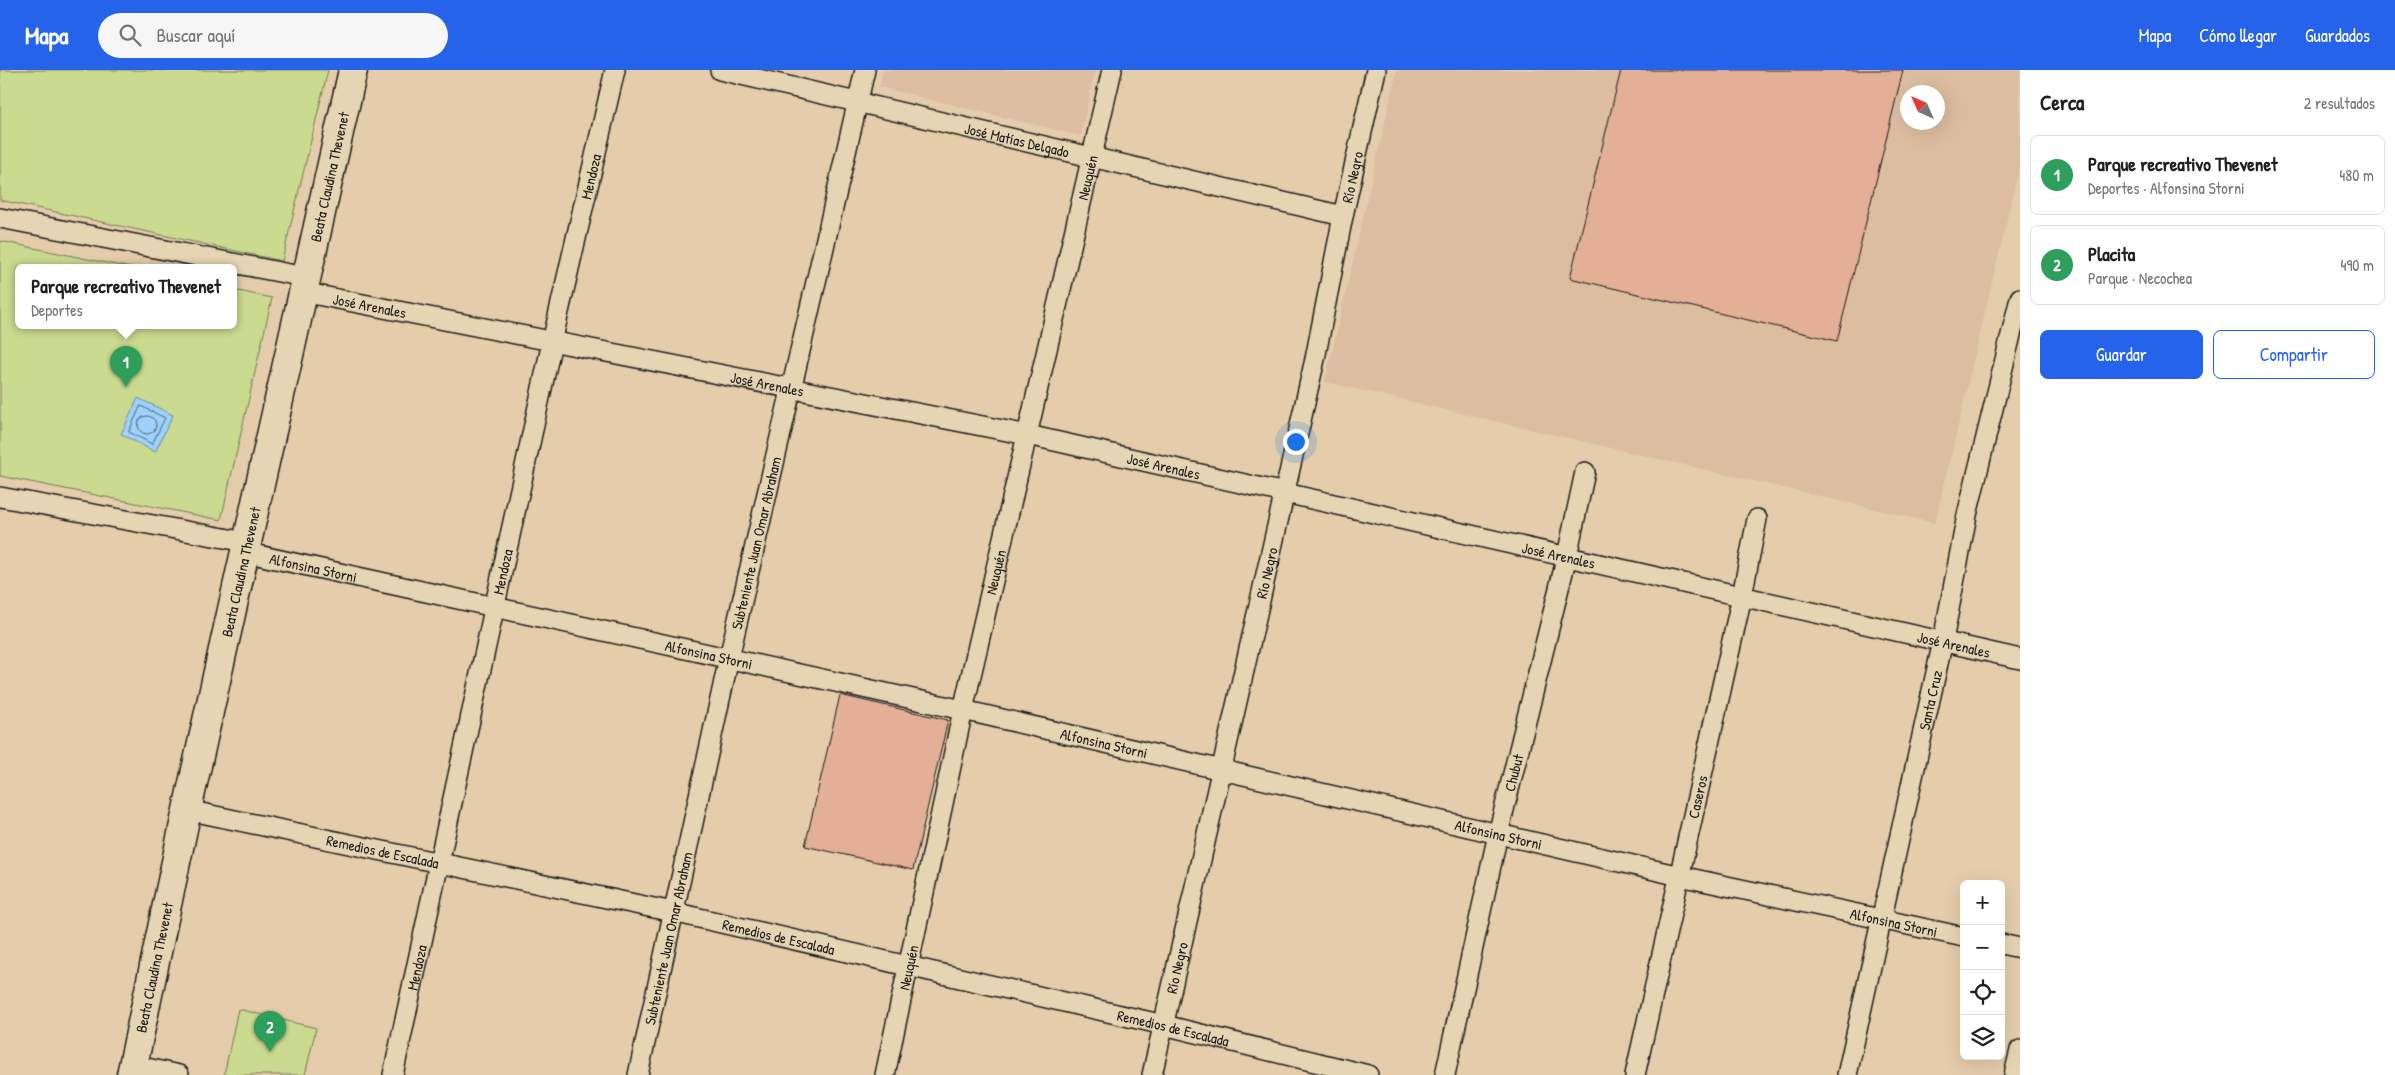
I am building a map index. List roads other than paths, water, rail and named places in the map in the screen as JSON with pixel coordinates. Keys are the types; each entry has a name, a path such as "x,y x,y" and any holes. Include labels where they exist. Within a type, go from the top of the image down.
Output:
{"main road":[{"name":"Beata Claudina Thevenet","path":"132,1070 245,547 353,70"}],"street":[{"name":"Mendoza","path":"393,1075 552,342 615,70"},
{"name":"José Matías Delgado","path":"720,70 1343,216"},
{"name":"Subteniente Juan Omar Abraham","path":"638,1075 672,912 729,658 865,70"},
{"name":"Neuquén","path":"885,1075 963,710 1112,70"},
{"name":"Río Negro","path":"1152,1075 1315,359 1343,216 1376,70"},
{"name":"José Arenales","path":"0,218 209,264"},
{"name":"José Arenales","path":"237,270 552,342 791,386 1028,434 2020,659"},
{"name":"Santa Cruz","path":"1847,1075 1943,640 1967,515 2013,364 2020,298"},
{"name":"Chubut","path":"1445,1075 1498,834 1567,556 1584,472"},
{"name":"Alfonsina Storni","path":"0,497 245,547 495,609 963,710 1680,876 1960,936"},
{"name":"Caseros","path":"1635,1075 1742,596 1756,519"},
{"name":"Remedios de Escalada","path":"187,810 440,865 672,912 1164,1025 1368,1075"},
{"path":"2005,945 2020,948"},
{"path":"2014,1075 2020,1050"},
{"path":"132,1070 178,1075"}],"water":[{"path":"138,398 173,415 155,452 121,434"}],"place":[{"name":"Parque recreativo Thevenet","path":"126,387"},
{"name":"Placita","path":"270,1052"}]}
